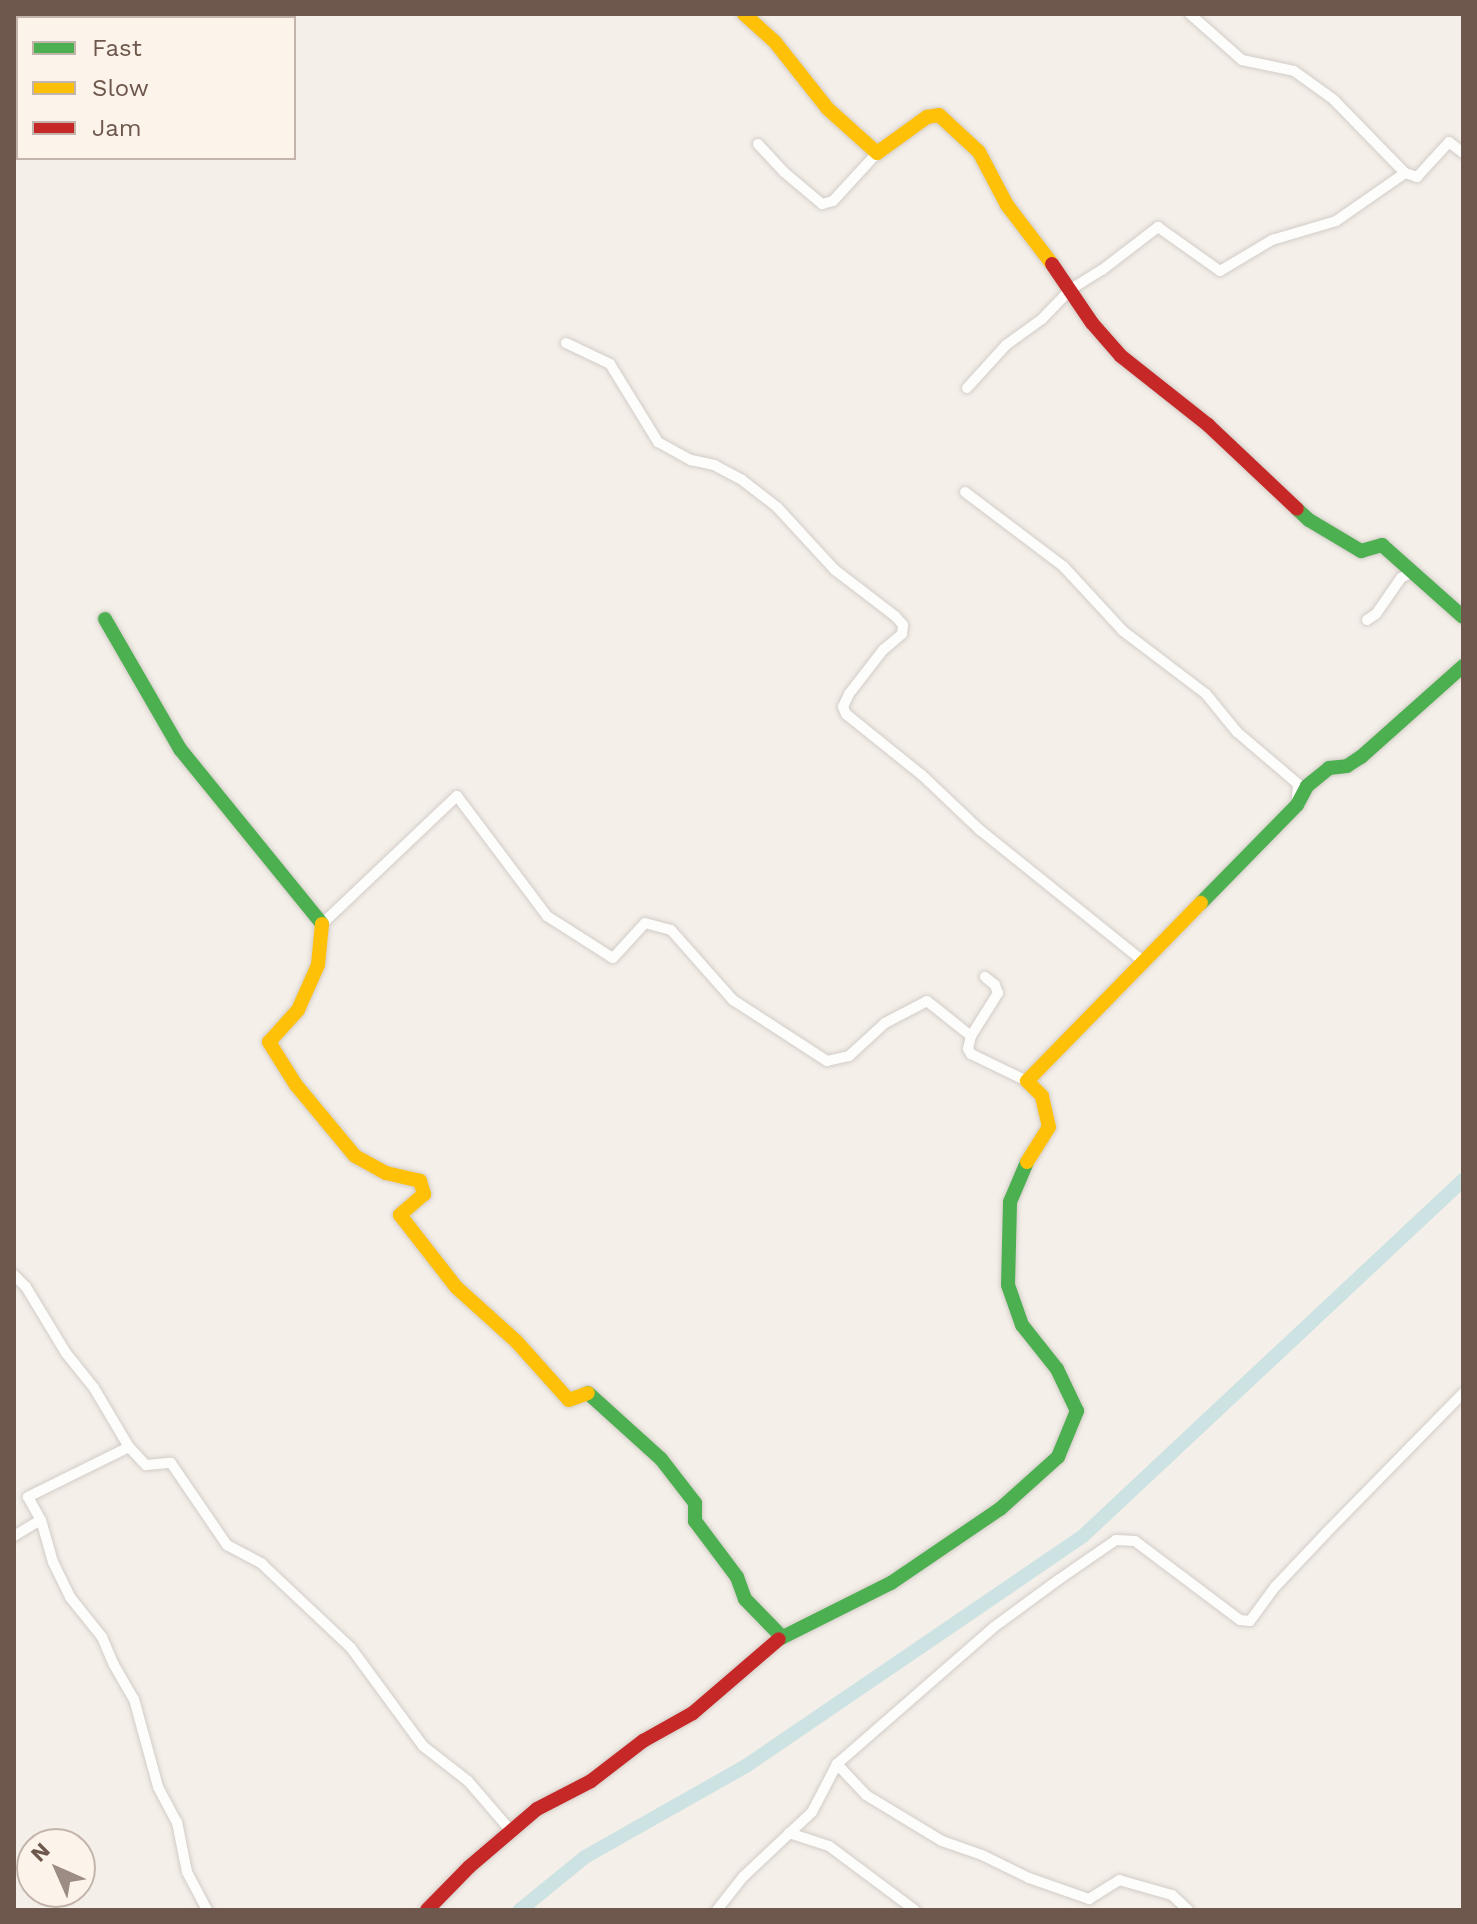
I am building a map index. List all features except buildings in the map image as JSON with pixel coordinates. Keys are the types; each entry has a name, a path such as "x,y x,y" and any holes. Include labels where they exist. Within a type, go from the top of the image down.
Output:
{"street":[{"path":"744,14 775,42 828,109 877,153"},
{"path":"1190,14 1242,60 1294,71 1333,99 1405,173 1417,177 1449,142 1463,153"},
{"path":"758,144 822,204 833,201 877,153 927,117 939,115 979,152 1007,205 1071,289 1092,323 1121,356 1208,425 1309,520 1361,551 1382,545 1463,617"},
{"path":"967,388 1006,345 1042,319 1071,289 1102,270 1158,227 1220,271 1272,240 1336,221 1405,173"},
{"path":"566,343 610,364 658,442 691,460 714,465 742,480 777,507 835,570 895,616 903,625 902,634 883,650 849,694 843,707 846,714 922,775 980,830 1144,962"},
{"path":"965,492 1064,567 1123,631 1206,694 1237,732 1298,784 1297,805"},
{"path":"1367,620 1376,614 1401,578 1410,573"},
{"path":"105,619 180,749 322,924"},
{"path":"1027,1081 1297,805 1307,786 1329,768 1347,766 1361,757 1463,666"},
{"path":"782,1637 745,1599 737,1577 695,1521 695,1503 661,1459 588,1393 569,1400 516,1341 456,1287 400,1215 424,1194 420,1181 386,1173 355,1156 296,1085 269,1042 298,1010 318,965 322,924 457,796 547,916 613,958 645,923 671,930 733,1000 827,1061 849,1056 885,1023 927,1001 971,1036"},
{"path":"427,1910 469,1867 537,1809 591,1781 643,1741 693,1713 782,1637 891,1583 1000,1509 1058,1457 1077,1411 1057,1369 1022,1325 1008,1285 1010,1202 1023,1168 1049,1127 1042,1096 1027,1081 971,1054 968,1049 971,1036 998,993 995,985 985,977"},
{"path":"14,1275 26,1287 66,1353 94,1388 129,1447 146,1465 171,1463 227,1545 262,1564 351,1648 423,1746 468,1781 511,1831"},
{"path":"717,1910 743,1877 812,1812 837,1764 994,1627 1116,1540 1135,1541 1240,1620 1250,1621 1275,1587 1460,1399"},
{"path":"129,1447 28,1497 41,1520 53,1562 70,1597 102,1637 134,1699 158,1787 177,1822 187,1872 207,1910"},
{"path":"14,1536 41,1520"},
{"path":"837,1764 866,1795 942,1841 982,1855 1029,1878 1089,1899 1119,1880 1172,1895 1188,1910"},
{"path":"789,1833 829,1846 915,1910"}],"waterway":[{"path":"520,1910 585,1857 746,1766 1083,1536 1463,1180"}],"traffic: fast":[{"path":"1297,509 1309,520 1361,551 1382,545 1463,617"},
{"path":"105,619 180,749 322,924"},
{"path":"1201,903 1297,805 1307,786 1329,768 1347,766 1361,757 1463,666"},
{"path":"779,1639 891,1583 1000,1509 1058,1457 1077,1411 1057,1369 1022,1325 1008,1285 1010,1202 1027,1162"},
{"path":"588,1393 661,1459 695,1503 695,1521 737,1577 745,1599 782,1637"}],"traffic: slow":[{"path":"744,14 775,42 828,109 877,153 927,117 939,115 979,152 1007,205 1052,264"},
{"path":"1027,1162 1049,1127 1042,1096 1027,1081 1201,903"},
{"path":"322,924 318,965 298,1010 269,1042 296,1085 355,1156 386,1173 420,1181 424,1194 400,1215 456,1287 516,1341 569,1400 588,1393"}],"traffic: jam":[{"path":"1052,264 1092,323 1121,356 1208,425 1297,509"},
{"path":"427,1910 469,1867 537,1809 591,1781 643,1741 693,1713 779,1639"}]}
